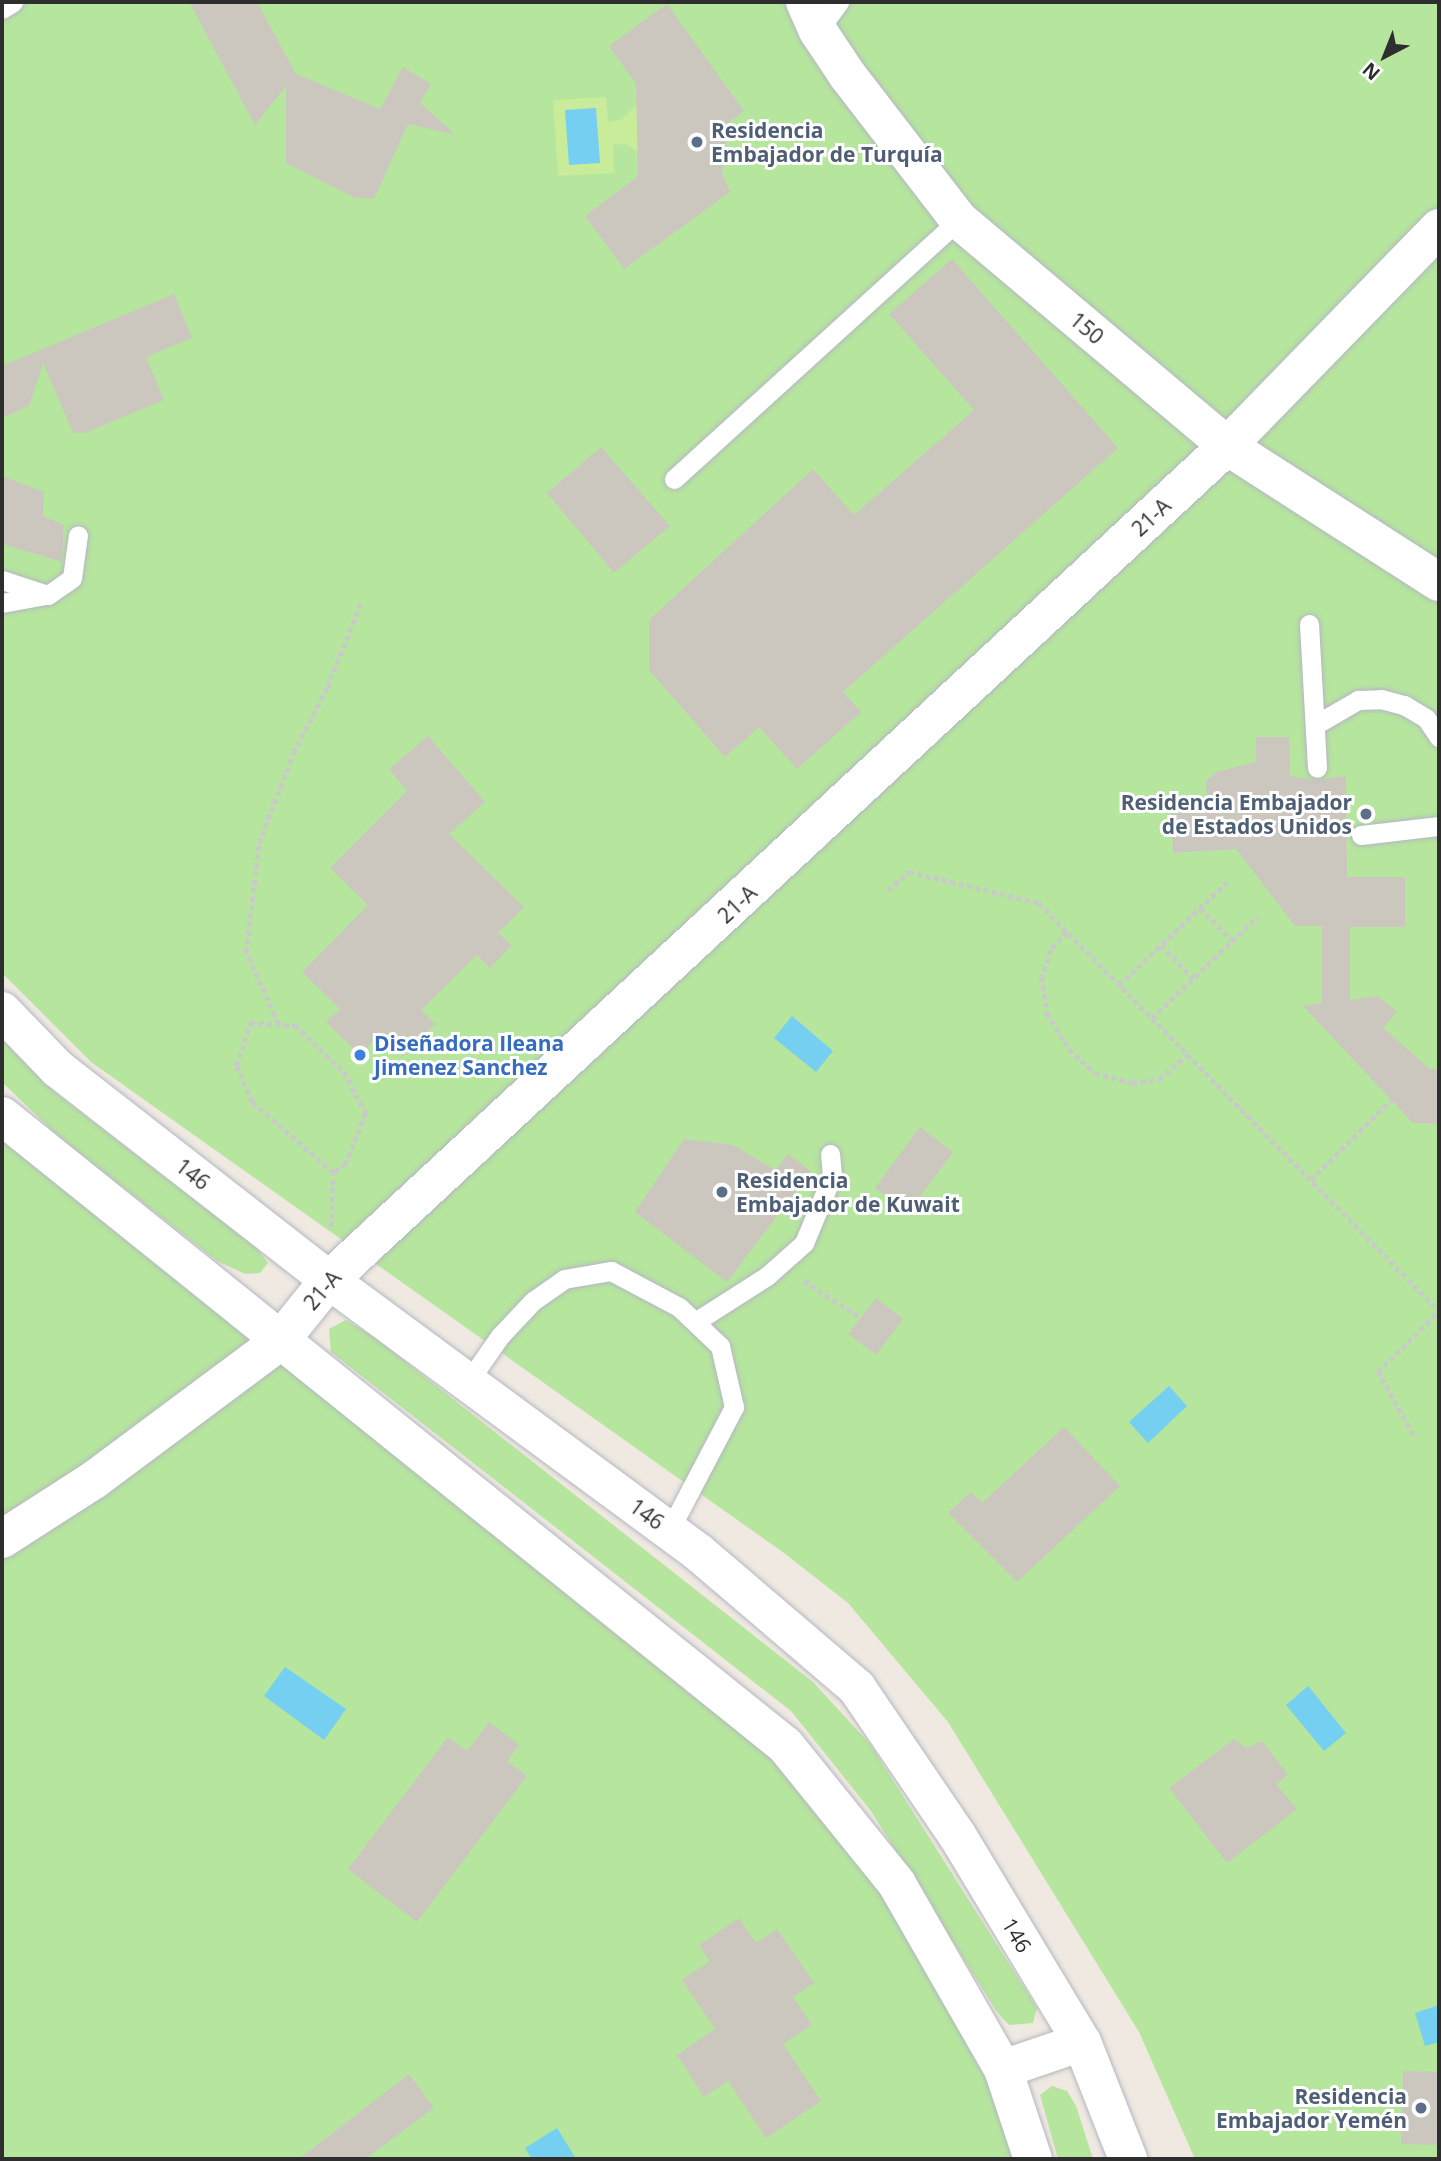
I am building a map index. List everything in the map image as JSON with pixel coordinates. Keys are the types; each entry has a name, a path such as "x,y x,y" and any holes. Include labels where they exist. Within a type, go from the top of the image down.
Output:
{"main road":[{"name":"150","path":"821,12 960,220 1227,446 1439,582"},
{"name":"21-A","path":"2,1539 94,1480 279,1342 328,1280 1227,446 1439,228"},
{"name":"146","path":"2,1011 58,1069 328,1280 669,1531 857,1688 957,1835 1082,2042 1128,2159"},
{"path":"2,1116 279,1342 785,1745 897,1884 1003,2069 1033,2159"},
{"path":"1003,2069 1082,2042"}],"lane":[{"path":"2,9 13,2"},
{"path":"674,479 960,220"},
{"path":"2,603 48,594 72,578 78,535"},
{"path":"2,580 48,594"},
{"path":"1310,624 1317,768"},
{"path":"1315,725 1358,701 1381,699 1404,705 1426,718 1439,737"},
{"path":"1361,835 1430,827 1439,808"},
{"path":"695,1322 780,1265 804,1243 832,1176 830,1154"},
{"path":"468,1382 500,1336 533,1301 564,1279 611,1271 679,1307 720,1346 734,1407 669,1531"}],"path":[{"path":"278,1024 246,952 260,843 293,753 327,687 361,603"},
{"path":"888,890 909,872 1039,903 1439,1311 1378,1372 1413,1435"},
{"path":"1119,985 1227,882"},
{"path":"1200,908 1232,940"},
{"path":"1152,1018 1258,916"},
{"path":"1067,932 1051,950 1042,977 1047,1013 1069,1049 1095,1073 1132,1083 1159,1079 1188,1055"},
{"path":"1161,945 1193,978"},
{"path":"250,1023 295,1024 344,1072 366,1112 346,1164 333,1173 252,1102 236,1066 250,1023"},
{"path":"1311,1180 1391,1100"},
{"path":"328,1280 333,1173"},
{"path":"780,1265 861,1318"}],"green space":[{"path":"2,2 1439,2 1439,2159 1195,2159 1139,2032 948,1722 848,1603 784,1553 91,1062 2,973"},
{"path":"606,97 608,122 621,120 637,104 638,152 627,144 613,145 614,173 558,176 553,100"},
{"path":"2,1040 57,1094 256,1247 268,1263 260,1273 245,1274 217,1261 60,1138 2,1082"},
{"path":"2,1116 785,1745 897,1884 1033,2159 2,2159"},
{"path":"346,1320 374,1337 813,1682 870,1744 1037,2008 1033,2023 1009,2025 997,2012 871,1811 791,1711 331,1352 329,1329"},
{"path":"1052,2086 1067,2091 1076,2106 1093,2159 1058,2159 1040,2095"}],"water":[{"path":"596,108 600,163 569,165 565,110"},
{"path":"792,1016 833,1051 816,1072 774,1038"},
{"path":"1169,1386 1187,1406 1148,1443 1129,1422"},
{"path":"285,1667 346,1709 324,1740 264,1696"},
{"path":"1308,1686 1346,1733 1324,1751 1286,1705"},
{"path":"1439,2005 1439,2042 1425,2046 1415,2013"},
{"path":"557,2128 576,2159 532,2159 525,2148"}],"building":[{"path":"189,2 257,2 296,74 380,109 403,67 431,84 420,103 456,135 408,124 374,199 355,198 286,163 286,86 255,125"},
{"name":"Residencia Embajador de Turquía","path":"667,4 744,111 729,122 722,173 730,192 624,269 585,216 638,176 636,84 609,46"},
{"path":"952,259 1118,448 843,692 861,712 797,769 759,727 725,757 649,670 649,620 813,469 854,515 974,410 889,314"},
{"path":"174,294 192,338 146,357 164,400 85,433 73,433 43,363 29,406 2,418 2,366"},
{"path":"601,447 670,526 614,573 547,493"},
{"path":"2,476 44,492 43,516 64,525 62,562 2,544"},
{"path":"428,736 485,802 449,834 524,907 498,933 512,945 490,968 477,955 421,1010 435,1024 403,1056 380,1034 360,1055 326,1022 340,1009 302,972 368,905 330,868 407,791 389,769"},
{"path":"1256,737 1289,737 1290,776 1317,780 1346,776 1347,877 1405,877 1405,927 1350,927 1350,1000 1378,996 1397,1012 1383,1028 1430,1069 1439,1069 1439,1124 1413,1123 1303,1006 1322,1003 1322,926 1295,926 1236,849 1173,853 1170,802 1207,800 1206,781 1216,772 1256,762"},
{"path":"920,1127 953,1152 908,1213 875,1188"},
{"name":"Residencia Embajador de Kuwait","path":"684,1139 733,1145 775,1170 788,1154 811,1171 727,1282 635,1212"},
{"path":"876,1298 903,1319 876,1355 848,1334"},
{"path":"1064,1427 1120,1486 1017,1582 948,1513 971,1492 982,1503"},
{"path":"489,1722 519,1745 507,1761 527,1776 417,1922 348,1869 448,1737 467,1751"},
{"path":"1234,1739 1246,1748 1262,1741 1288,1775 1276,1784 1297,1809 1227,1863 1169,1788"},
{"path":"739,1918 756,1943 777,1929 814,1983 793,1997 812,2025 783,2044 821,2101 766,2138 728,2081 704,2097 677,2055 715,2029 682,1980 710,1961 699,1945"},
{"name":"Residencia Embajador Yemén","path":"1403,2071 1439,2072 1439,2145 1401,2144"},
{"path":"409,2074 434,2108 365,2159 299,2159"}],"place":[{"name":"Residencia Embajador de Turquía","path":"697,142"},
{"name":"Residencia Embajador de Estados Unidos","path":"1366,814"},
{"name":"Diseñadora Ileana Jimenez Sanchez","path":"360,1055"},
{"name":"Residencia Embajador de Kuwait","path":"722,1192"},
{"name":"Residencia Embajador Yemén","path":"1421,2108"}]}
